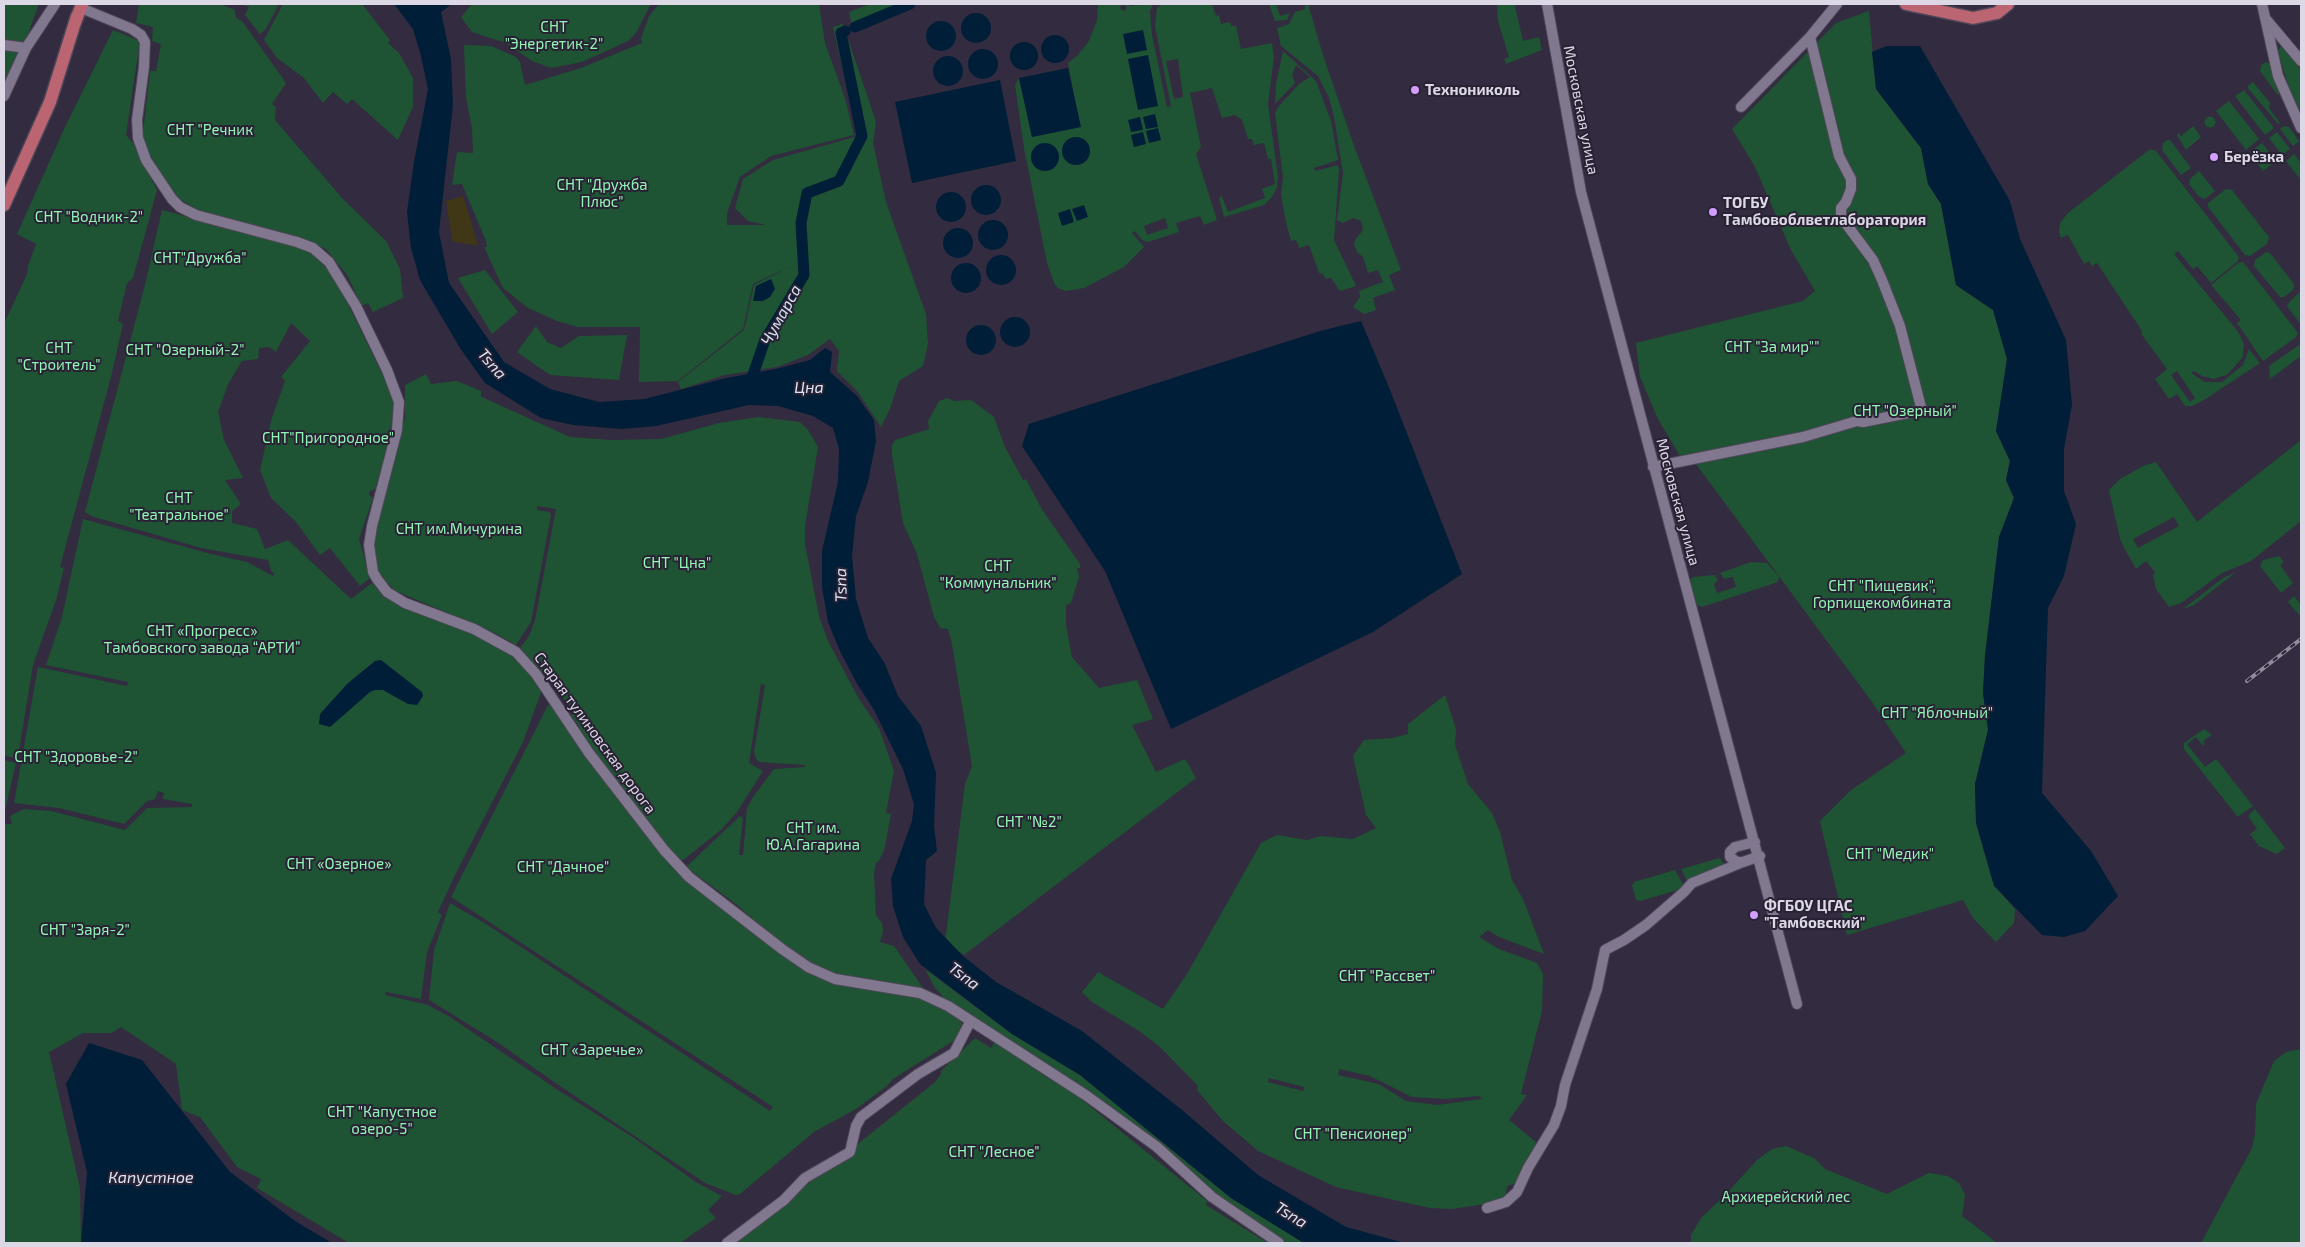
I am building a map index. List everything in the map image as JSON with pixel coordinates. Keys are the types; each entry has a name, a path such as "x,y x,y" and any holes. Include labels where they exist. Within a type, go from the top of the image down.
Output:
{"main road":[{"path":"1906,4 1973,18 1996,12 2008,4"},
{"path":"4,188 40,108 80,9"},
{"path":"4,204 50,102 80,9"}],"street":[{"path":"4,96 26,48 55,4"},
{"name":"Московская улица","path":"1547,4 1581,192 1798,1004"},
{"path":"1741,107 1810,37 1837,4"},
{"path":"2258,4 2264,17 2301,61"},
{"path":"2262,4 2278,76 2301,128"},
{"name":"Старая тулиновская дорога","path":"80,9 132,29 141,35 145,42 144,67 137,120 138,138 149,165 172,199 180,207 196,216 297,242 313,248 329,262 356,306 387,370 399,402 397,430 374,517 369,545 371,564 381,585 394,598 474,629 516,652 536,674 589,753 689,877 782,949 808,967 835,980 928,996 1087,1096 1157,1147 1212,1197 1279,1243"},
{"path":"1653,467 1803,436 1857,421 1863,422 1918,411 1921,407 1900,326 1882,280 1873,260 1842,217 1841,208 1846,202 1851,189 1851,179 1839,156 1810,37"},
{"path":"4,45 26,48"},
{"path":"1743,862 1732,860 1730,852 1735,848 1755,842"},
{"path":"1487,1208 1506,1202 1517,1192 1528,1168 1554,1125 1597,990 1605,950 1646,925 1692,883 1760,856"},
{"path":"727,1243 784,1200 806,1178 850,1152 856,1126 861,1116 918,1074 954,1053 970,1022"}],"green space":[{"path":"4,4 39,4 24,45 4,87"},
{"name":"СНТ \"Речник","path":"139,4 220,4 235,10 236,18 242,21 286,83 272,104 276,107 275,120 342,198 386,241 400,269 403,298 373,312 368,303 362,306 347,275 326,249 291,235 201,212 175,196 146,148 143,133 150,71 156,71 161,44 152,41 153,27 136,23"},
{"path":"241,4 279,4 266,29 260,34 245,15 249,7"},
{"path":"283,4 362,4 390,40 388,43 399,53 413,78 413,107 398,140 352,99 347,104 333,92 323,103 304,78 277,58 264,40"},
{"name":"СНТ \"Энергетик-2\"","path":"472,4 651,4 636,33 628,41 582,62 551,68 532,61 506,43 472,32 461,17"},
{"name":"СНТ \"Дружба Плюс\"","path":"659,4 819,4 825,43 845,98 854,135 771,156 740,177 727,213 727,225 766,225 748,221 735,208 743,179 773,160 858,136 833,27 843,24 876,122 873,143 886,202 926,314 928,344 923,366 899,381 890,409 881,427 857,391 837,371 839,351 830,339 808,355 777,367 725,375 681,389 678,382 744,330 754,285 793,265 753,284 743,329 678,381 639,382 640,327 578,327 557,321 528,308 503,288 484,247 487,247 486,241 462,184 452,185 457,152 473,153 472,128 466,98 464,45 491,46 516,57 520,62 525,85 581,68 642,43 641,38 649,16"},
{"path":"870,4 918,4 853,30 849,12"},
{"path":"1098,4 1122,4 1120,8 1124,11 1127,8 1124,4 1130,4 1130,6 1153,4 1150,11 1152,35 1167,107 1171,106 1155,26 1157,8 1162,4 1212,4 1216,16 1219,15 1221,24 1230,22 1231,26 1236,26 1241,49 1272,43 1274,57 1268,104 1278,177 1277,187 1272,197 1264,205 1224,217 1219,198 1222,196 1228,212 1265,198 1262,189 1275,184 1271,159 1268,159 1264,143 1254,145 1252,139 1248,139 1242,120 1235,115 1222,118 1212,88 1190,93 1201,147 1196,154 1217,220 1204,225 1200,216 1176,223 1179,232 1148,242 1142,240 1135,231 1132,233 1144,247 1124,267 1084,288 1066,291 1058,288 1054,283 1047,263 1024,148 1015,85 1019,78 1032,137 1080,127 1068,63 1078,55 1089,41 1097,20","holes":["1178,59 1183,97 1174,99 1166,61","1165,218 1168,228 1147,235 1144,226"]},
{"path":"1269,4 1276,4 1280,16 1290,13 1287,20 1275,21"},
{"path":"1305,4 1308,4 1353,143 1401,270 1389,275 1395,290 1373,298 1376,310 1364,314 1353,307 1360,297 1359,291 1383,282 1378,270 1368,273 1363,257 1357,252 1354,244 1363,230 1361,221 1353,218 1343,223 1337,220 1343,173 1329,98 1318,76 1281,46 1277,28 1289,24 1295,12 1305,9"},
{"path":"1497,4 1517,4 1515,6 1523,41 1539,37 1542,50 1506,64 1504,59 1509,57 1498,21"},
{"path":"1869,11 1876,89 1921,148 1928,184 1941,204 1956,285 1993,310 2007,359 1996,431 2010,461 2006,480 2014,498 1999,537 1985,656 1983,693 1988,730 1975,784 1976,823 1994,885 2015,909 2014,923 1996,942 1973,918 1963,900 1847,935 1820,821 1851,790 1906,753 1872,702 1693,460 1680,456 1658,419 1640,377 1636,343 1803,301 1815,291 1791,250 1755,167 1732,129 1836,23"},
{"path":"113,30 140,41 126,135 133,143 157,190 133,278 127,283 118,321 123,324 111,377 60,567 64,568 57,597 33,665 18,757 14,758 4,755 4,324 27,274 36,244 17,234 65,127"},
{"path":"2280,47 2284,47 2301,70 2301,112 2289,88 2278,51"},
{"path":"1283,51 1316,81 1331,121 1338,160 1314,168 1315,171 1338,165 1334,240 1356,286 1340,291 1331,278 1326,279 1323,274 1319,273 1309,245 1299,248 1296,240 1291,241 1286,222 1281,195 1283,178 1275,113 1278,107 1299,84 1310,77 1296,65 1292,75 1295,83 1275,104 1276,84"},
{"path":"2266,62 2270,64 2279,94 2277,94 2260,71 2261,65"},
{"path":"2253,82 2270,103 2269,108 2280,123 2278,124 2247,87"},
{"path":"2244,90 2274,128 2265,135 2235,96"},
{"path":"2229,101 2259,139 2246,150 2216,111"},
{"path":"2210,116 2216,122 2210,128 2204,122"},
{"path":"2193,126 2201,137 2186,150 2177,135 2179,133 2181,136"},
{"path":"2284,126 2289,127 2299,141 2293,146 2280,129"},
{"path":"2277,132 2290,149 2282,155 2269,138"},
{"path":"2170,140 2191,168 2181,175 2162,150 2163,143"},
{"path":"2262,143 2276,161 2263,171 2249,153"},
{"path":"2150,149 2156,151 2239,257 2237,262 2211,283 2197,266 2193,269 2178,251 2174,254 2239,333 2244,344 2243,357 2227,375 2213,379 2202,376 2194,371 2191,373 2205,382 2222,382 2243,365 2249,349 2260,363 2192,406 2185,406 2177,394 2169,399 2155,379 2167,369 2142,335 2142,331 2097,263 2092,266 2089,261 2084,264 2068,235 2061,238 2059,232 2060,223 2068,213","holes":["2177,371 2195,398 2190,402 2171,375"]},
{"path":"2294,154 2301,163 2300,179 2286,161"},
{"path":"2199,171 2215,191 2205,199 2199,197 2189,184 2190,179"},
{"path":"2226,189 2232,190 2269,237 2267,244 2250,256 2245,255 2208,207 2208,203"},
{"path":"162,210 308,250 337,282 389,388 394,404 388,444 375,489 370,491 369,495 373,498 359,539 370,578 360,586 330,548 320,555 296,522 271,498 260,470 271,421 285,381 281,377 310,341 291,323 276,352 269,347 259,348 258,359 242,361 228,384 218,412 224,440 243,478 225,480 241,504 232,511 232,523 257,529 265,549 288,540 351,599 372,583 381,594 396,604 453,624 502,647 538,682 542,690 523,742 438,912 442,915 427,952 421,999 386,992 385,995 428,1005 450,1017 558,1090 634,1138 696,1182 722,1196 708,1210 716,1218 680,1243 349,1243 257,1188 261,1179 237,1167 200,1117 182,1110 176,1064 121,1027 112,1033 83,1033 49,1052 80,1188 81,1243 4,1243 4,824 12,824 10,816 24,809 51,811 125,830 147,808 192,807 192,804 163,799 164,793 158,791 155,799 147,801 124,824 59,808 14,803 38,667 127,686 128,682 46,665 62,617 83,519 247,562 273,576 274,573 271,571 268,560 201,548 91,516 85,512 146,281"},
{"path":"2266,252 2270,253 2294,284 2293,290 2284,297 2280,297 2254,266 2255,260"},
{"path":"2243,262 2298,333 2296,337 2263,361 2237,323 2241,320 2211,285 2238,263"},
{"path":"485,270 518,312 492,334 458,278"},
{"path":"2301,291 2301,325 2287,306"},
{"path":"536,326 547,342 561,348 579,336 627,335 619,380 550,375 517,352"},
{"path":"2301,345 2301,356 2270,379 2269,366"},
{"path":"426,374 431,384 457,381 481,391 481,397 570,437 611,440 661,439 719,423 758,417 800,422 808,430 818,447 805,526 805,544 819,616 828,641 859,699 879,728 894,771 886,813 891,814 884,851 878,862 876,862 874,874 876,915 882,923 883,931 880,942 894,946 923,988 859,980 828,972 797,955 774,938 736,904 686,867 740,816 743,818 739,855 743,855 747,808 753,797 774,769 805,767 805,765 759,762 756,758 754,752 765,685 761,684 749,763 763,771 737,812 721,830 683,860 679,860 650,827 577,728 579,726 571,715 574,712 552,683 520,648 529,636 535,620 556,509 537,506 537,510 550,512 551,515 531,622 516,645 495,633 396,591 382,578 376,566 374,535 405,418 405,385"},
{"name":"СНТ \"Коммунальник\"","path":"948,398 954,401 971,400 994,417 1005,447 1023,480 1026,479 1041,508 1080,564 1080,568 1077,568 1079,577 1071,603 1066,605 1066,625 1072,657 1099,688 1137,680 1153,719 1132,725 1156,772 1185,759 1196,778 964,955 945,942 965,784 972,766 952,644 948,629 940,628 934,617 917,554 903,523 892,455 892,445 895,440 929,429 928,421 939,401"},
{"path":"2301,440 2301,521 2251,561 2222,573 2181,603 2169,607 2156,589 2153,575 2155,572 2146,561 2136,569 2127,553 2120,539 2109,490 2120,479 2143,466 2156,462 2197,522","holes":["2174,517 2179,526 2138,548 2133,539"]},
{"path":"2279,556 2284,562 2280,565 2293,583 2281,593 2260,566 2263,560"},
{"path":"1751,562 1767,563 1779,577 1778,582 1702,607 1697,605 1690,581 1693,577 1715,575 1718,580 1714,584 1717,593 1736,587 1733,577 1724,579 1720,573"},
{"path":"2236,572 2194,605 2183,609 2223,578"},
{"path":"2294,596 2301,605 2301,617 2288,602"},
{"name":"СНТ \"Рассвет\"","path":"1445,695 1456,729 1455,745 1468,784 1492,813 1500,832 1512,880 1523,899 1544,954 1499,937 1488,930 1479,937 1499,949 1537,963 1543,974 1542,1011 1521,1094 1527,1095 1509,1120 1537,1143 1516,1183 1507,1186 1505,1201 1452,1209 1430,1208 1336,1187 1258,1151 1223,1121 1197,1090 1198,1086 1159,1046 1139,1031 1092,1002 1082,992 1098,972 1163,1009 1187,974 1261,843 1277,835 1307,840 1321,836 1353,839 1376,828 1366,815 1353,756 1364,740 1392,738 1408,734 1408,724","holes":["1339,1069 1370,1076 1412,1097 1446,1099 1479,1096 1482,1099 1437,1105 1406,1101 1379,1084 1338,1075","1269,1078 1304,1087 1303,1091 1268,1082"]},
{"name":"СНТ \"Дачное\"","path":"552,702 684,878 827,981 850,987 899,992 928,999 954,1012 962,1023 955,1040 893,1079 887,1086 856,1109 814,1132 740,1194 736,1195 705,1183 497,1042 429,1000 434,950 450,903 486,924 770,1111 773,1107 451,897 547,707"},
{"path":"2204,729 2212,735 2203,741 2205,744 2203,746 2196,737 2187,744 2205,767 2216,759 2253,806 2239,816 2237,816 2184,749 2184,743"},
{"path":"4,760 16,763 4,815"},
{"path":"2255,809 2285,848 2277,854 2259,846 2250,834 2257,829 2248,816"},
{"path":"1720,858 1729,872 1727,875 1690,887 1681,869"},
{"path":"1675,870 1685,888 1640,901 1636,900 1632,886 1634,882"},
{"path":"925,969 1012,1034 1080,1075 1231,1198 1305,1243 1284,1242 952,1006 935,988"},
{"name":"СНТ \"Лесное\"","path":"975,1038 991,1048 995,1042 1076,1095 1207,1201 1206,1205 1268,1243 734,1243 934,1083 941,1074 941,1071"},
{"path":"2300,1049 2301,1243 2201,1243 2252,1148 2255,1134 2256,1104 2274,1061 2286,1052"},
{"name":"Архиерейский лес","path":"1786,1146 1814,1158 1825,1169 1887,1194 1929,1173 1948,1176 1959,1183 1965,1195 1962,1216 1997,1243 1691,1243 1691,1235 1701,1218 1757,1160 1772,1149"}],"sand":[{"path":"463,196 478,246 452,241 446,201"}],"water":[{"path":"394,4 452,4 441,12 451,59 453,105 439,232 449,283 504,362 550,389 599,402 645,399 726,378 776,369 810,360 825,348 832,352 830,372 857,396 874,420 876,441 868,482 856,516 852,556 856,599 868,638 884,662 898,696 921,726 936,773 934,826 937,851 926,860 924,904 936,928 963,956 996,982 1082,1031 1182,1110 1258,1175 1346,1227 1405,1243 1302,1242 1231,1198 1080,1075 1012,1034 920,964 903,937 893,906 891,879 912,821 914,804 903,769 874,710 856,682 840,651 828,622 822,587 822,551 838,482 839,449 833,428 813,416 778,406 749,405 656,426 622,429 573,425 541,418 485,383 460,348 420,280 411,248 407,212 414,162 428,89 413,29"},
{"path":"976,13 987,17 991,28 987,39 976,43 965,39 961,28 965,17"},
{"path":"941,21 952,25 956,36 952,47 941,51 930,47 926,36 930,25"},
{"path":"1143,30 1147,50 1127,54 1123,34"},
{"path":"1055,35 1065,39 1069,49 1065,59 1055,63 1045,59 1041,49 1045,39"},
{"path":"1024,42 1034,46 1038,56 1034,66 1024,70 1014,66 1010,56 1014,46"},
{"path":"1887,46 1920,46 2010,201 2020,239 2066,340 2072,405 2064,449 2064,491 2076,524 2064,576 2048,608 2042,793 2091,851 2118,896 2085,931 2064,937 2042,935 1994,886 1976,823 1975,784 1988,730 1983,693 1985,656 1999,537 2014,498 2006,480 2010,461 1996,431 2007,359 1993,310 1956,285 1941,204 1928,184 1921,148 1876,89 1872,52"},
{"path":"983,49 994,53 998,64 994,75 983,79 972,75 968,64 972,53"},
{"path":"1148,55 1158,106 1138,110 1128,59"},
{"path":"948,56 959,60 963,71 959,82 948,86 937,82 933,71 937,60"},
{"path":"1068,68 1081,127 1032,137 1019,78"},
{"path":"1000,80 1016,161 912,183 895,102"},
{"path":"1155,114 1158,127 1146,129 1143,117"},
{"path":"1140,117 1143,130 1131,132 1128,120"},
{"path":"1158,128 1161,140 1149,143 1146,131"},
{"path":"1143,132 1146,144 1134,147 1131,135"},
{"path":"1076,137 1086,141 1090,151 1086,161 1076,165 1066,161 1062,151 1066,141"},
{"path":"1045,143 1055,147 1059,157 1055,167 1045,171 1035,167 1031,157 1035,147"},
{"path":"986,185 997,189 1001,200 997,211 986,215 975,211 971,200 975,189"},
{"path":"951,192 962,196 966,207 962,218 951,222 940,218 936,207 940,196"},
{"path":"1084,205 1088,217 1077,221 1072,209"},
{"path":"1070,209 1074,222 1062,226 1058,213"},
{"path":"993,220 1004,224 1008,235 1004,246 993,250 982,246 978,235 982,224"},
{"path":"958,228 969,232 973,243 969,254 958,258 947,254 943,243 947,232"},
{"path":"1001,255 1012,259 1016,270 1012,281 1001,285 990,281 986,270 990,259"},
{"path":"966,263 977,267 981,278 977,289 966,293 955,289 951,278 955,267"},
{"path":"771,279 775,289 770,297 763,301 753,301 756,286"},
{"path":"1015,317 1026,321 1030,332 1026,343 1015,347 1004,343 1000,332 1004,321"},
{"path":"1361,321 1462,574 1373,632 1171,729 1105,571 1022,446 1029,424 1320,331"},
{"path":"981,325 992,329 996,340 992,351 981,355 970,351 966,340 970,329"},
{"path":"381,660 422,692 423,696 417,705 408,704 383,690 375,690 370,692 330,727 319,724 320,714 347,684 375,661"},
{"name":"Капустное","path":"89,1043 142,1060 230,1172 295,1221 332,1243 81,1243 87,1172 66,1084"}],"waterway":[{"name":"Чумарса","path":"855,27 910,4"},
{"name":"Чумарса","path":"749,386 765,340 804,275 801,223 807,193 839,181 862,136 841,33 845,31"}],"railway":[{"path":"2247,681 2301,639"}],"place":[{"name":"Технониколь","path":"1415,90"},
{"name":"Берёзка","path":"2214,157"},
{"name":"ТОГБУ Тамбовоблветлаборатория","path":"1713,212"},
{"name":"ФГБОУ ЦГАС \"Тамбовский\"","path":"1754,915"}],"park label":[{"name":"СНТ \"Водник-2\"","path":"89,217"},
{"name":"СНТ\"Дружба\"","path":"200,258"},
{"name":"СНТ \"За мир\"\"","path":"1772,347"},
{"name":"СНТ \"Озерный-2\"","path":"185,350"},
{"name":"СНТ \"Строитель\"","path":"59,356"},
{"name":"СНТ \"Озерный\"","path":"1905,411"},
{"name":"СНТ\"Пригородное\"","path":"328,438"},
{"name":"СНТ \"Театральное\"","path":"179,506"},
{"name":"СНТ им.Мичурина","path":"459,529"},
{"name":"СНТ \"Цна\"","path":"677,563"},
{"name":"СНТ \"Пищевик\", Горпищекомбината","path":"1882,594"},
{"name":"СНТ «Прогресс» Тамбовского завода “АРТИ”","path":"202,640"},
{"name":"СНТ \"Яблочный\"","path":"1937,713"},
{"name":"СНТ \"Здоровье-2\"","path":"76,757"},
{"name":"СНТ \"№2\"","path":"1029,822"},
{"name":"СНТ им. Ю.А.Гагарина","path":"813,836"},
{"name":"СНТ \"Медик\"","path":"1890,854"},
{"name":"СНТ «Озерное»","path":"339,864"},
{"name":"СНТ \"Заря-2\"","path":"85,930"},
{"name":"СНТ «Заречье»","path":"592,1050"},
{"name":"СНТ \"Капустное озеро-5\"","path":"382,1120"},
{"name":"СНТ \"Пенсионер\"","path":"1353,1134"}],"water label":[{"name":"Tsna","path":"492,364"},
{"name":"Цна","path":"809,388"},
{"name":"Tsna","path":"841,585"},
{"name":"Tsna","path":"964,976"},
{"name":"Tsna","path":"1291,1215"}]}
